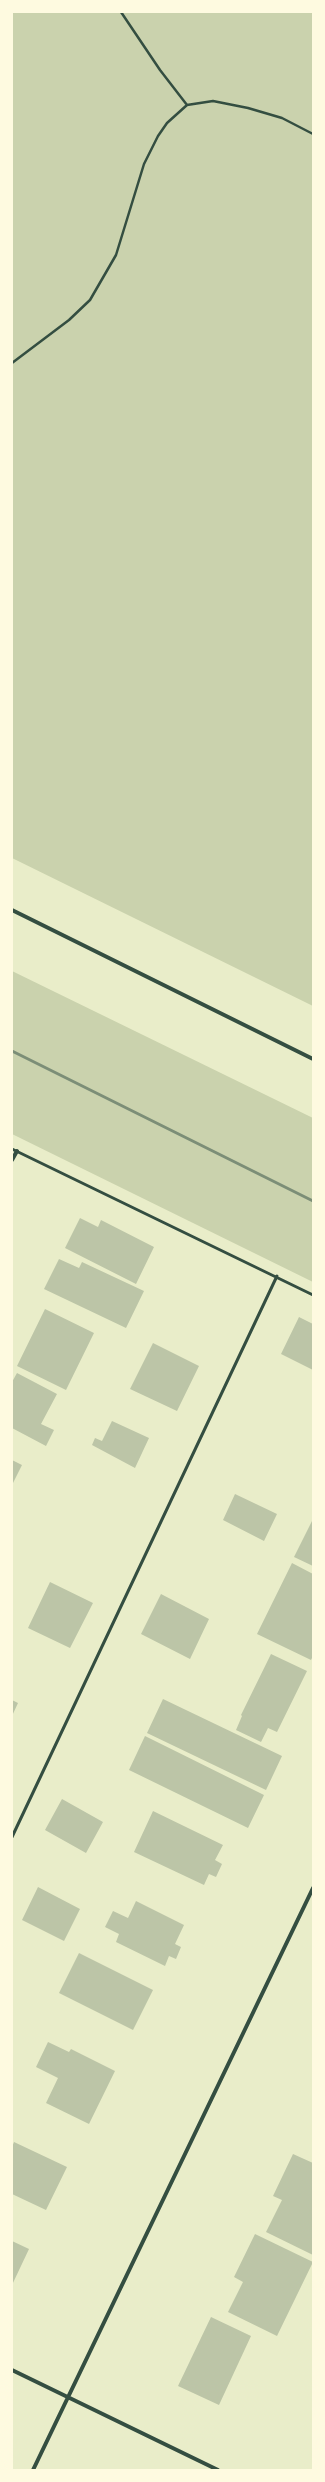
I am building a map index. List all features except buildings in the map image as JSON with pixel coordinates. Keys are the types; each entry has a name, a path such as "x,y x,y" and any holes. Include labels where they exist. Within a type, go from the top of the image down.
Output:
{"street":[{"path":"12,910 313,1060"},
{"path":"12,1160 14,1150"},
{"path":"33,2470 313,1888"},
{"path":"12,2370 218,2470"}],"lane":[{"path":"14,1150 313,1294"},
{"path":"12,1837 277,1276"}],"path":[{"path":"121,12 160,70 187,105"},
{"path":"12,363 69,320 90,300 116,255 144,164 158,136 167,123 187,105 213,101 248,108 282,118 313,134"}],"green space":[{"path":"12,12 313,12 313,1006 12,858"},
{"path":"12,971 313,1118 313,1282 12,1134"}],"railway":[{"path":"12,1051 313,1201"}]}
